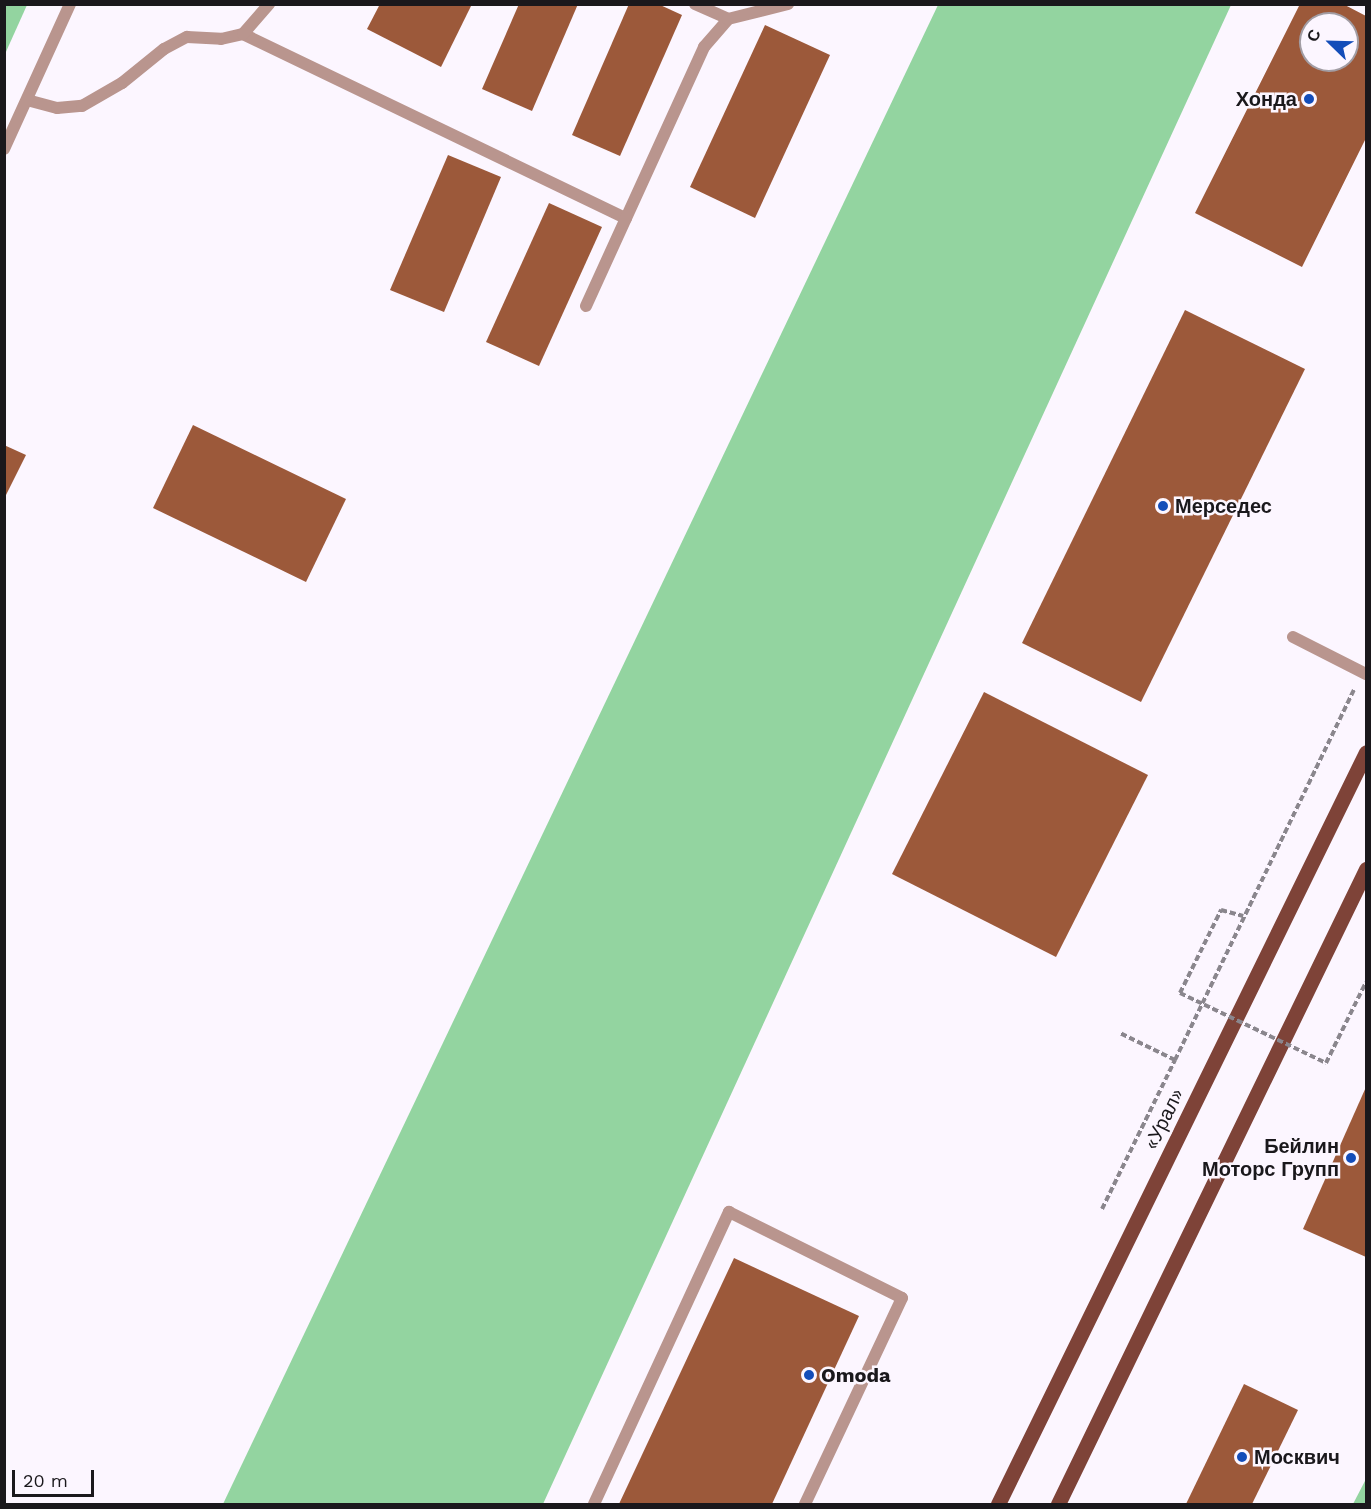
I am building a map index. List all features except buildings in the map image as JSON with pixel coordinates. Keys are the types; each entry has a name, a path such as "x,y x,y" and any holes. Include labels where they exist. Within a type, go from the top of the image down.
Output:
{"main road":[{"name":"«Урал»","path":"998,1504 1366,752"},
{"path":"1058,1504 1366,869"}],"lane":[{"path":"4,149 70,4"},
{"path":"27,100 57,108 82,106 122,83 164,49 187,37 221,39 243,34 269,4"},
{"path":"695,4 728,20"},
{"path":"586,306 704,47 728,20 788,4"},
{"path":"243,34 626,218"},
{"path":"1293,637 1364,673"},
{"path":"594,1504 729,1212 902,1298 805,1504"}],"path":[{"path":"1102,1209 1243,916 1364,673"},
{"path":"1243,916 1221,910 1180,993 1326,1063 1365,984"},
{"path":"1120,1033 1175,1060"}],"green space":[{"path":"4,5 27,5 5,54"},
{"path":"938,5 1231,5 543,1504 223,1504"},
{"path":"1366,1479 1366,1504 1353,1504"}],"place":[{"name":"Хонда","path":"1309,99"},
{"name":"Мерседес","path":"1163,506"},
{"name":"Бейлин Моторс Групп","path":"1351,1158"},
{"name":"Omoda","path":"809,1375"},
{"name":"Москвич","path":"1242,1457"}]}
